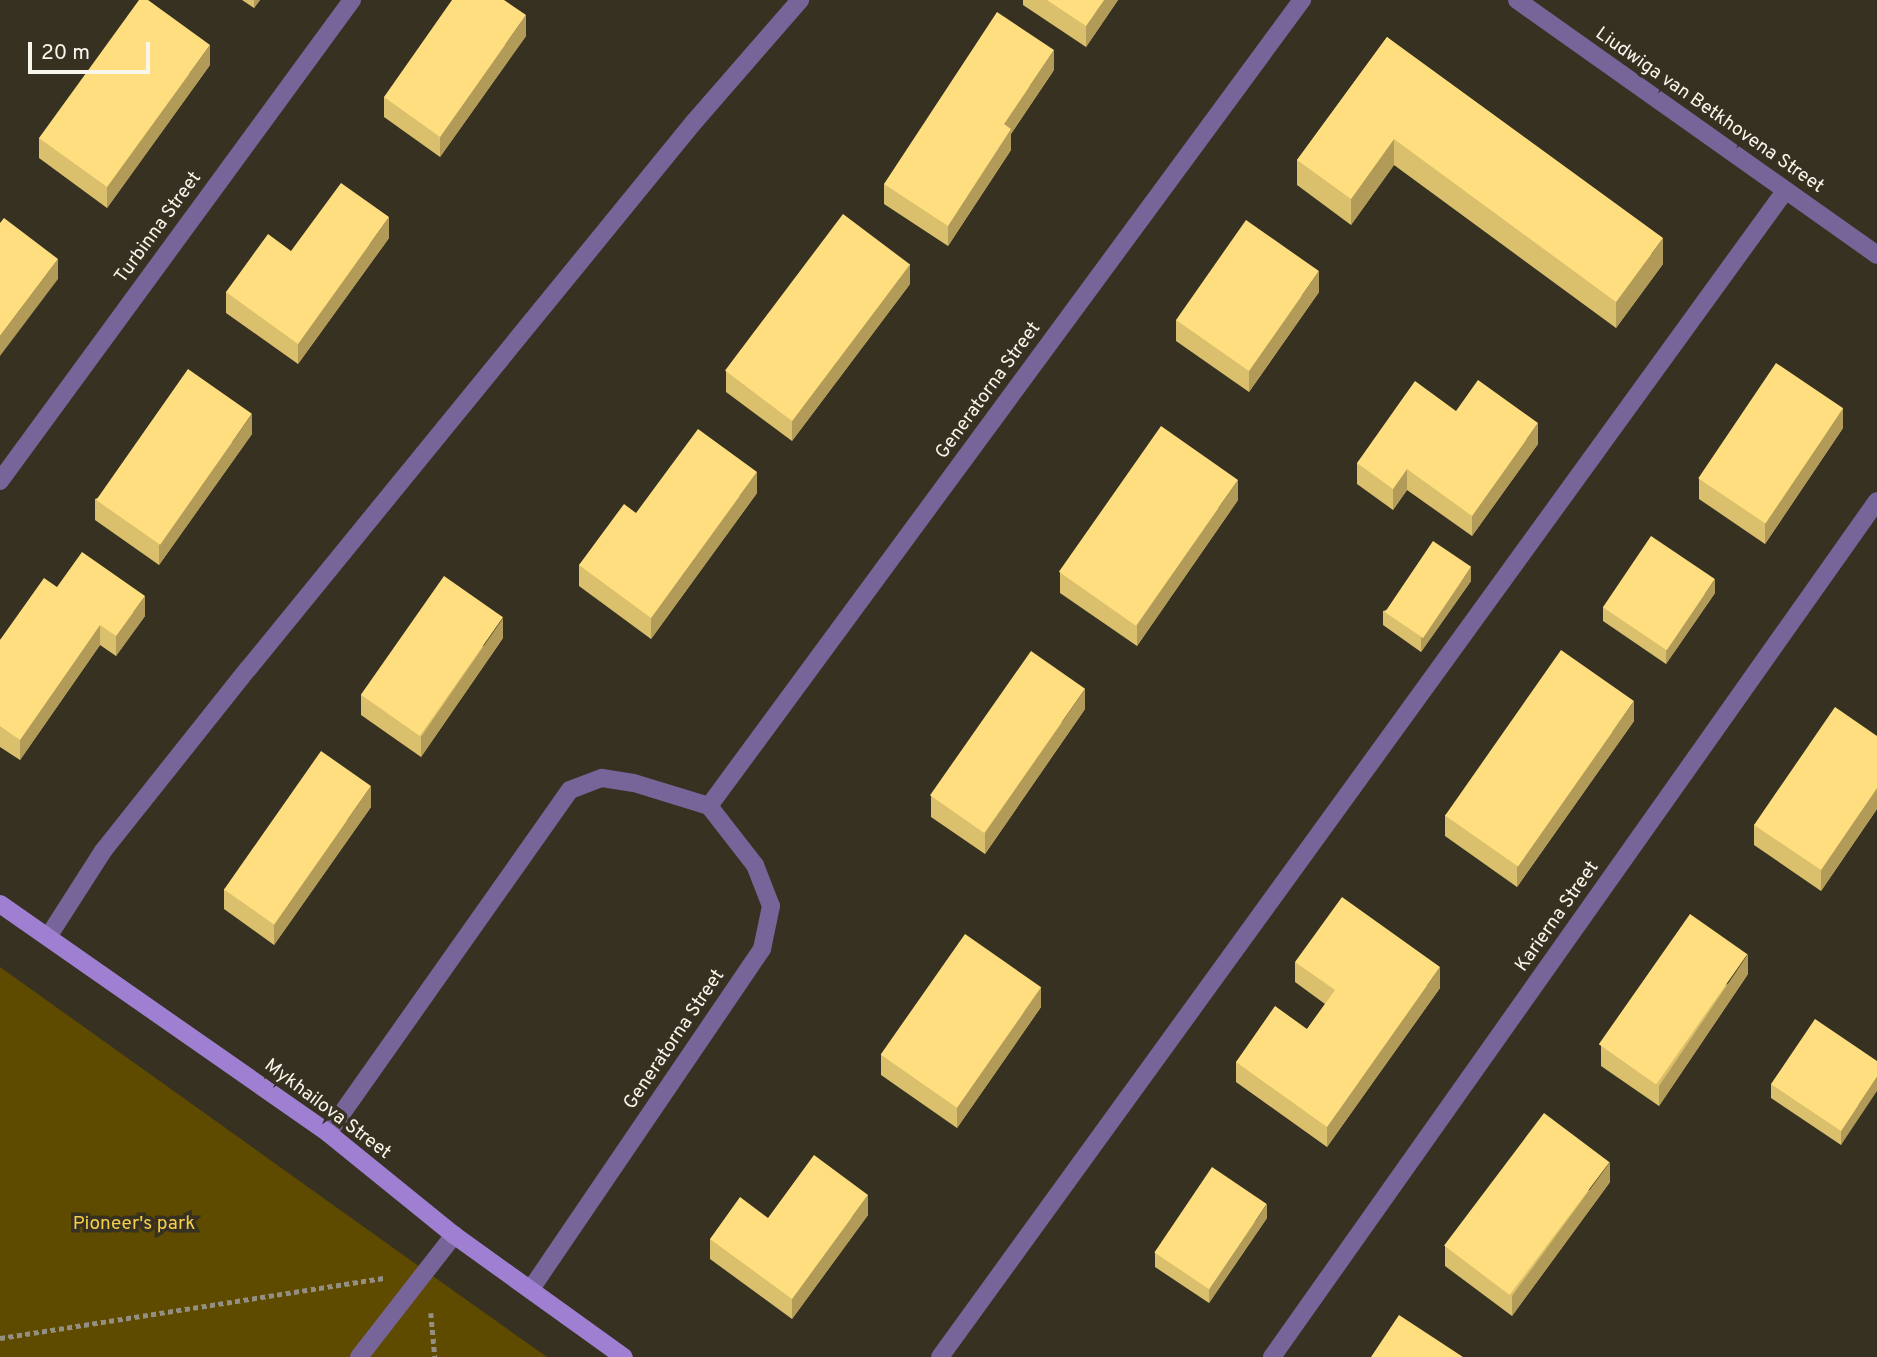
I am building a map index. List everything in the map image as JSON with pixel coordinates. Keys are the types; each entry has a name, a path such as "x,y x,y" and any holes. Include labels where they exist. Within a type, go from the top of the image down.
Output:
{"street":[{"name":"Turbinna Street","path":"0,481 352,0"},
{"path":"48,937 103,851 248,669 694,122 800,0"},
{"name":"Generatorna Street","path":"531,1289 762,949 771,906 755,865 709,806 1302,0"},
{"name":"Liudwiga van Betkhovena Street","path":"1517,0 1877,256"},
{"path":"940,1357 1785,191"},
{"name":"Karierna Street","path":"1272,1357 1877,501"},
{"path":"328,1133 570,790 602,778 634,783 709,806"},
{"name":"Mykhailova Street","path":"0,904 328,1133 454,1235 624,1357"},
{"path":"359,1357 454,1235"}],"path":[{"path":"0,1338 427,1272"}],"green space":[{"name":"Pioneer's park","path":"0,967 427,1272 547,1357 0,1357"}],"building":[{"path":"139,0 148,0 210,45 107,187 39,138"},
{"path":"452,0 504,0 526,15 440,137 384,97"},
{"path":"1047,0 1104,0 1086,26"},
{"path":"997,12 1054,50 1004,124 1011,129 948,226 884,184"},
{"path":"1387,37 1663,238 1616,302 1394,139 1351,199 1297,160"},
{"path":"341,183 389,217 298,344 226,292 268,234 291,251"},
{"path":"843,214 910,265 792,421 725,371"},
{"path":"4,218 58,259 0,336 0,223"},
{"path":"1246,220 1319,271 1249,371 1176,320"},
{"path":"1776,363 1843,408 1765,524 1698,478"},
{"path":"188,369 252,414 160,545 96,500"},
{"path":"1478,380 1538,423 1472,516 1407,469 1393,489 1357,463 1415,381 1456,411"},
{"path":"1161,426 1238,480 1136,626 1059,572"},
{"path":"698,429 757,472 651,618 579,565 624,504 636,513"},
{"path":"1651,536 1715,579 1667,650 1603,607"},
{"path":"1433,541 1471,567 1423,638 1385,612"},
{"path":"82,552 145,596 116,636 100,625 20,740 0,726 0,640 44,578 57,587"},
{"path":"444,576 503,617 420,736 361,695"},
{"path":"1561,650 1634,701 1518,867 1445,815"},
{"path":"1031,651 1085,689 984,833 930,795"},
{"path":"1835,707 1877,736 1877,788 1821,870 1754,825"},
{"path":"321,751 371,786 274,924 224,889"},
{"path":"1342,897 1440,967 1327,1127 1236,1062 1275,1006 1307,1029 1335,990 1295,962"},
{"path":"1690,914 1747,954 1656,1084 1599,1044"},
{"path":"965,934 1041,987 957,1108 881,1054"},
{"path":"1815,1019 1877,1061 1877,1077 1841,1131 1771,1084"},
{"path":"1544,1113 1609,1162 1510,1295 1444,1246"},
{"path":"814,1155 868,1195 792,1299 710,1239 740,1197 768,1218"},
{"path":"1212,1167 1267,1204 1209,1289 1154,1252"},
{"path":"1399,1315 1463,1357 1371,1357"}]}
